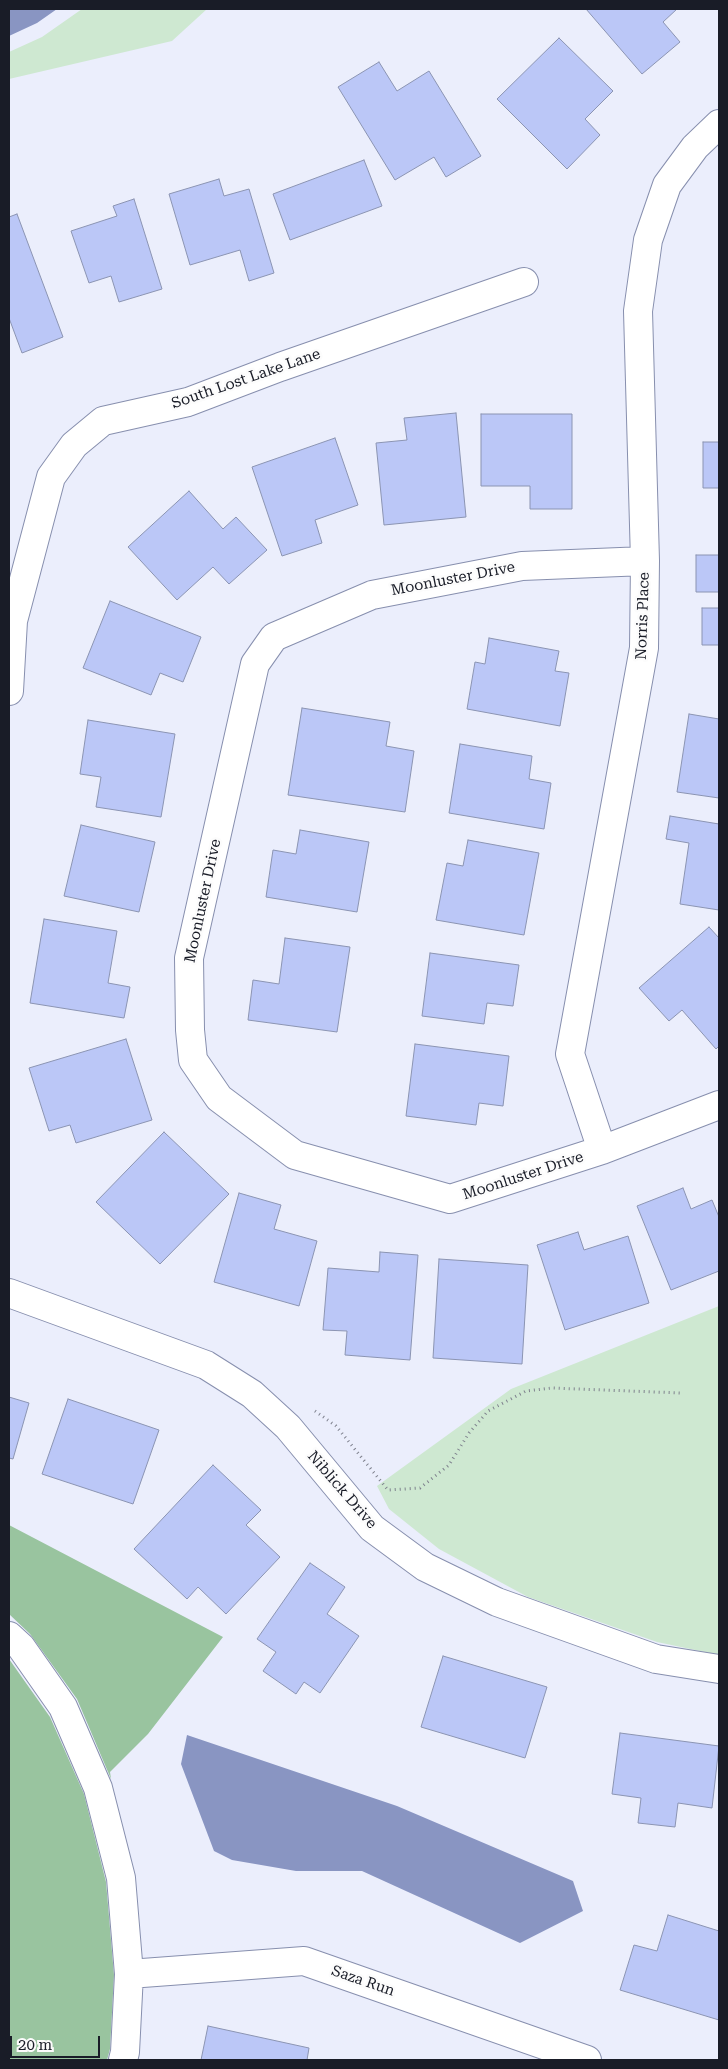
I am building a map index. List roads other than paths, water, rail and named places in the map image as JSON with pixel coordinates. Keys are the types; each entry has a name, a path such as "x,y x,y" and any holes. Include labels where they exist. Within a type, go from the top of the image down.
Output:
{"street":[{"name":"Norris Place","path":"602,1150 570,1054 644,648 645,561 638,311 648,240 667,185 695,147 719,124"},
{"name":"South Lost Lake Lane","path":"9,691 13,621 51,477 74,445 103,421 188,402 280,367 524,282"},
{"name":"Moonluster Drive","path":"645,561 522,566 372,595 274,637 255,664 189,958 190,1030 193,1060 219,1098 296,1155 450,1199 602,1150 719,1105"},
{"name":"Niblick Drive","path":"9,1293 206,1365 252,1394 288,1427 372,1528 425,1566 497,1602 656,1659 719,1669"},
{"path":"9,1636 21,1647 63,1707 98,1788 121,1878 129,1974 123,2060"},
{"name":"Saza Run","path":"129,1974 304,1961 587,2060"}],"water":[{"path":"9,9 57,9 37,23 9,36"},
{"path":"187,1735 397,1806 573,1881 583,1911 520,1943 362,1871 296,1871 232,1860 214,1851 181,1764"}]}
